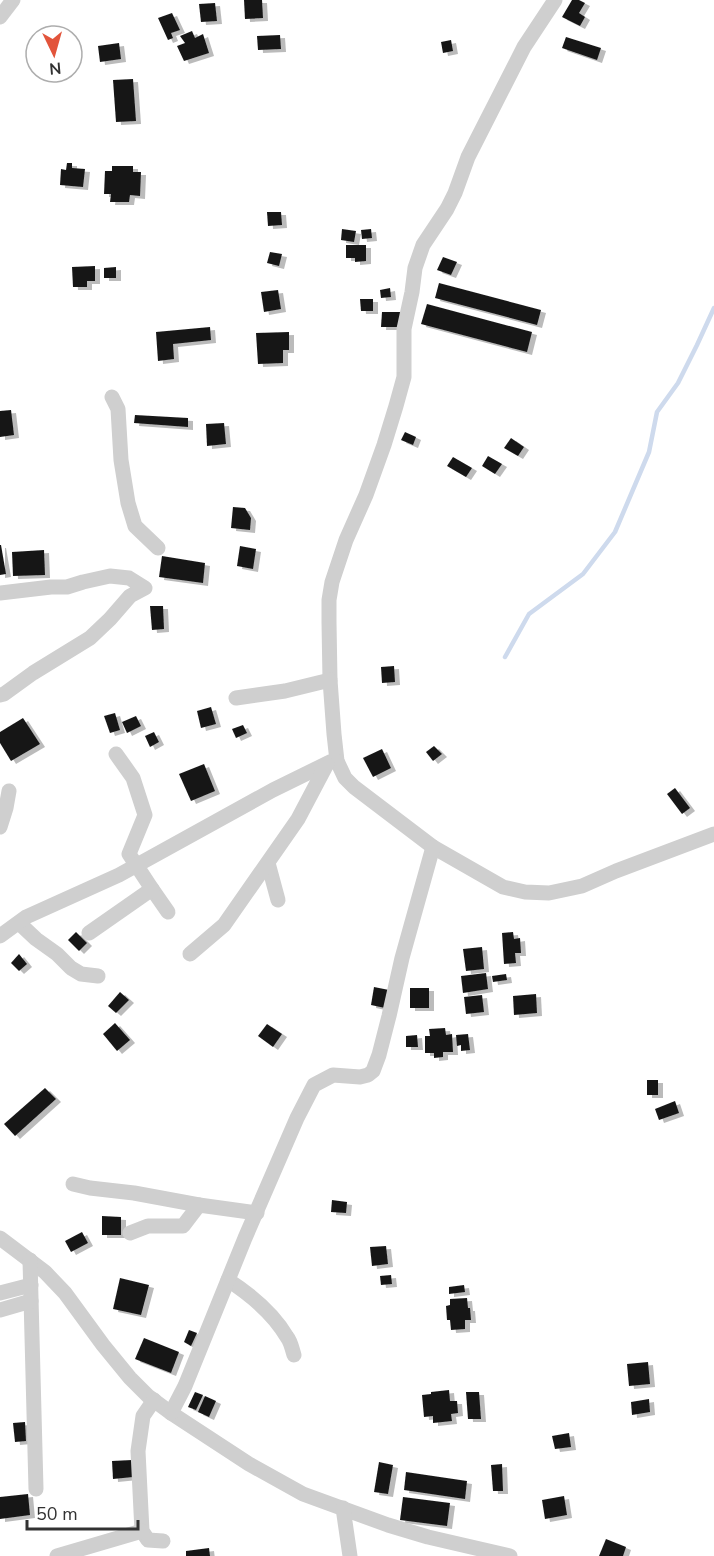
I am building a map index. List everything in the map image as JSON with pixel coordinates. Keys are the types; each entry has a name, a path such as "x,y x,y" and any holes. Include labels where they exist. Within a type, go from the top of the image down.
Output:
{"street":[{"path":"0,17 13,0"},
{"path":"190,954 224,926 298,819 332,763 329,600 332,582 346,540 366,495 384,445 404,377 404,329 412,292 414,268 423,246 455,193 468,157 524,47 555,0"},
{"path":"112,397 118,409 121,460 132,518 135,526 158,548"},
{"path":"0,593 67,587 110,576 129,578 145,588 130,596 90,638 4,694 0,694"},
{"path":"236,698 285,691 330,680"},
{"path":"116,754 133,778 145,815 129,854 168,912"},
{"path":"332,763 354,787 433,847 503,887 525,892 549,892 582,886 714,834"},
{"path":"0,936 26,917 119,875 273,790 332,763"},
{"path":"0,827 5,798"},
{"path":"171,1413 185,1386 297,1118 314,1085 333,1075 360,1077 373,1071 433,847"},
{"path":"268,863 278,900"},
{"path":"89,933 152,889"},
{"path":"19,923 71,968 81,974 98,975"},
{"path":"73,1184 257,1213"},
{"path":"130,1233 148,1226 183,1226 199,1205"},
{"path":"0,1238 45,1272 65,1293 123,1370 154,1400 249,1464 303,1494 388,1525 510,1556"},
{"path":"30,1260 36,1489"},
{"path":"228,1280 247,1292 270,1314 288,1338 294,1355"},
{"path":"0,1293 31,1285"},
{"path":"0,1310 31,1301"},
{"path":"154,1400 143,1416 138,1451 142,1531 148,1540 163,1541"},
{"path":"342,1508 350,1556"},
{"path":"57,1556 142,1531"}],"building":[{"path":"244,0 262,0 263,18 245,19"},
{"path":"572,0 585,3 579,13 585,17 580,26 562,17"},
{"path":"215,3 217,21 201,22 199,4"},
{"path":"172,13 180,30 171,33 173,38 168,40 158,18"},
{"path":"192,31 195,38 203,34 209,53 184,61 177,46 185,43 180,36"},
{"path":"280,35 281,49 258,50 257,36"},
{"path":"566,37 601,48 597,60 562,48"},
{"path":"451,40 453,51 443,53 441,42"},
{"path":"119,43 121,59 100,62 98,46"},
{"path":"133,79 136,121 116,122 113,80"},
{"path":"67,163 72,163 72,168 85,169 83,187 60,185 61,169 66,170"},
{"path":"112,166 133,166 133,172 141,172 140,196 130,195 129,202 110,202 111,194 104,194 105,171 112,171"},
{"path":"267,212 281,212 282,225 268,226"},
{"path":"342,229 356,231 354,242 341,240"},
{"path":"371,229 372,238 362,239 361,230"},
{"path":"346,245 366,245 366,261 355,262 355,258 346,258"},
{"path":"270,252 282,254 279,266 267,263"},
{"path":"443,257 457,262 451,275 437,270"},
{"path":"95,266 95,281 87,281 87,287 73,287 72,267"},
{"path":"116,267 116,278 104,278 104,268"},
{"path":"439,283 541,310 537,325 435,298"},
{"path":"390,288 391,297 381,298 380,290"},
{"path":"278,290 281,309 264,312 261,292"},
{"path":"360,299 373,299 373,311 361,311"},
{"path":"427,304 532,332 527,352 421,324"},
{"path":"382,312 400,312 400,327 381,327"},
{"path":"210,327 211,340 173,344 174,359 158,361 156,332"},
{"path":"289,332 289,350 283,350 283,363 258,364 256,333"},
{"path":"11,410 14,435 0,437 0,411"},
{"path":"135,415 188,418 188,427 134,423"},
{"path":"224,423 226,444 207,446 206,424"},
{"path":"405,432 416,437 413,445 401,440"},
{"path":"511,438 524,447 518,456 504,448"},
{"path":"488,456 502,464 495,474 482,466"},
{"path":"453,457 472,468 466,477 447,466"},
{"path":"233,507 245,508 251,518 250,530 231,528"},
{"path":"0,545 6,574 0,575"},
{"path":"240,546 256,549 253,569 237,566"},
{"path":"44,550 45,575 13,576 12,552"},
{"path":"162,556 205,563 203,583 159,577"},
{"path":"150,606 163,606 164,629 152,630"},
{"path":"394,666 395,682 382,683 381,667"},
{"path":"211,707 216,724 201,728 197,711"},
{"path":"115,713 120,730 110,733 104,716"},
{"path":"136,716 141,726 127,733 122,722"},
{"path":"23,718 40,744 11,761 0,743 0,732"},
{"path":"243,725 247,733 236,738 232,729"},
{"path":"154,732 159,742 150,747 145,736"},
{"path":"434,746 442,754 433,761 426,752"},
{"path":"382,749 391,768 373,777 363,758"},
{"path":"204,764 215,791 191,801 179,774"},
{"path":"675,788 690,808 682,814 667,794"},
{"path":"76,932 87,943 79,951 68,940"},
{"path":"513,932 514,939 520,938 521,953 515,953 516,963 504,964 502,933"},
{"path":"482,947 484,969 466,971 463,949"},
{"path":"19,954 27,964 19,971 11,963"},
{"path":"486,973 488,989 463,993 461,976"},
{"path":"506,974 507,980 493,982 492,976"},
{"path":"374,987 389,990 385,1008 371,1005"},
{"path":"410,988 429,988 429,1008 410,1008"},
{"path":"120,992 129,1000 116,1013 108,1006"},
{"path":"536,994 537,1013 514,1015 513,996"},
{"path":"482,995 484,1012 466,1014 464,997"},
{"path":"115,1023 130,1040 117,1051 103,1034"},
{"path":"267,1024 282,1034 273,1047 258,1036"},
{"path":"445,1028 446,1035 452,1034 453,1052 443,1052 443,1057 434,1058 434,1053 425,1053 425,1036 430,1036 429,1029"},
{"path":"468,1034 470,1050 461,1051 461,1045 457,1046 456,1035"},
{"path":"417,1035 418,1047 406,1047 406,1036"},
{"path":"647,1080 658,1080 658,1095 647,1095"},
{"path":"45,1088 56,1099 15,1136 4,1124"},
{"path":"675,1101 679,1113 659,1120 655,1109"},
{"path":"332,1200 347,1202 346,1213 331,1212"},
{"path":"102,1216 121,1217 121,1235 102,1235"},
{"path":"82,1232 88,1243 71,1252 65,1241"},
{"path":"386,1246 388,1264 372,1266 370,1247"},
{"path":"391,1275 392,1284 381,1285 380,1276"},
{"path":"120,1278 149,1285 141,1315 113,1309"},
{"path":"464,1285 465,1292 449,1294 449,1287"},
{"path":"467,1298 471,1320 465,1320 465,1329 451,1330 450,1320 447,1320 446,1306 450,1305 450,1299"},
{"path":"189,1330 197,1333 191,1346 184,1342"},
{"path":"144,1338 179,1352 171,1373 135,1359"},
{"path":"648,1362 650,1384 629,1386 627,1364"},
{"path":"449,1390 450,1401 457,1401 458,1413 451,1414 452,1421 433,1423 433,1416 424,1417 422,1395"},
{"path":"195,1392 203,1395 196,1410 188,1407"},
{"path":"466,1392 479,1392 481,1419 468,1419"},
{"path":"205,1396 216,1401 209,1417 198,1412"},
{"path":"649,1399 650,1412 632,1415 631,1402"},
{"path":"25,1422 26,1441 15,1442 13,1423"},
{"path":"569,1433 571,1447 555,1449 552,1436"},
{"path":"132,1460 133,1477 113,1479 112,1461"},
{"path":"379,1462 393,1465 388,1494 374,1492"},
{"path":"502,1464 503,1491 493,1491 491,1465"},
{"path":"406,1472 467,1481 465,1499 404,1490"},
{"path":"28,1494 30,1515 0,1519 0,1497"},
{"path":"564,1496 567,1515 545,1519 542,1500"},
{"path":"403,1497 450,1503 447,1526 400,1520"},
{"path":"606,1539 626,1547 623,1556 599,1556"},
{"path":"209,1548 210,1556 186,1556 186,1551"}],"waterway":[{"path":"505,657 529,614 583,574 615,532 649,452 657,412 678,383 714,308"}]}
